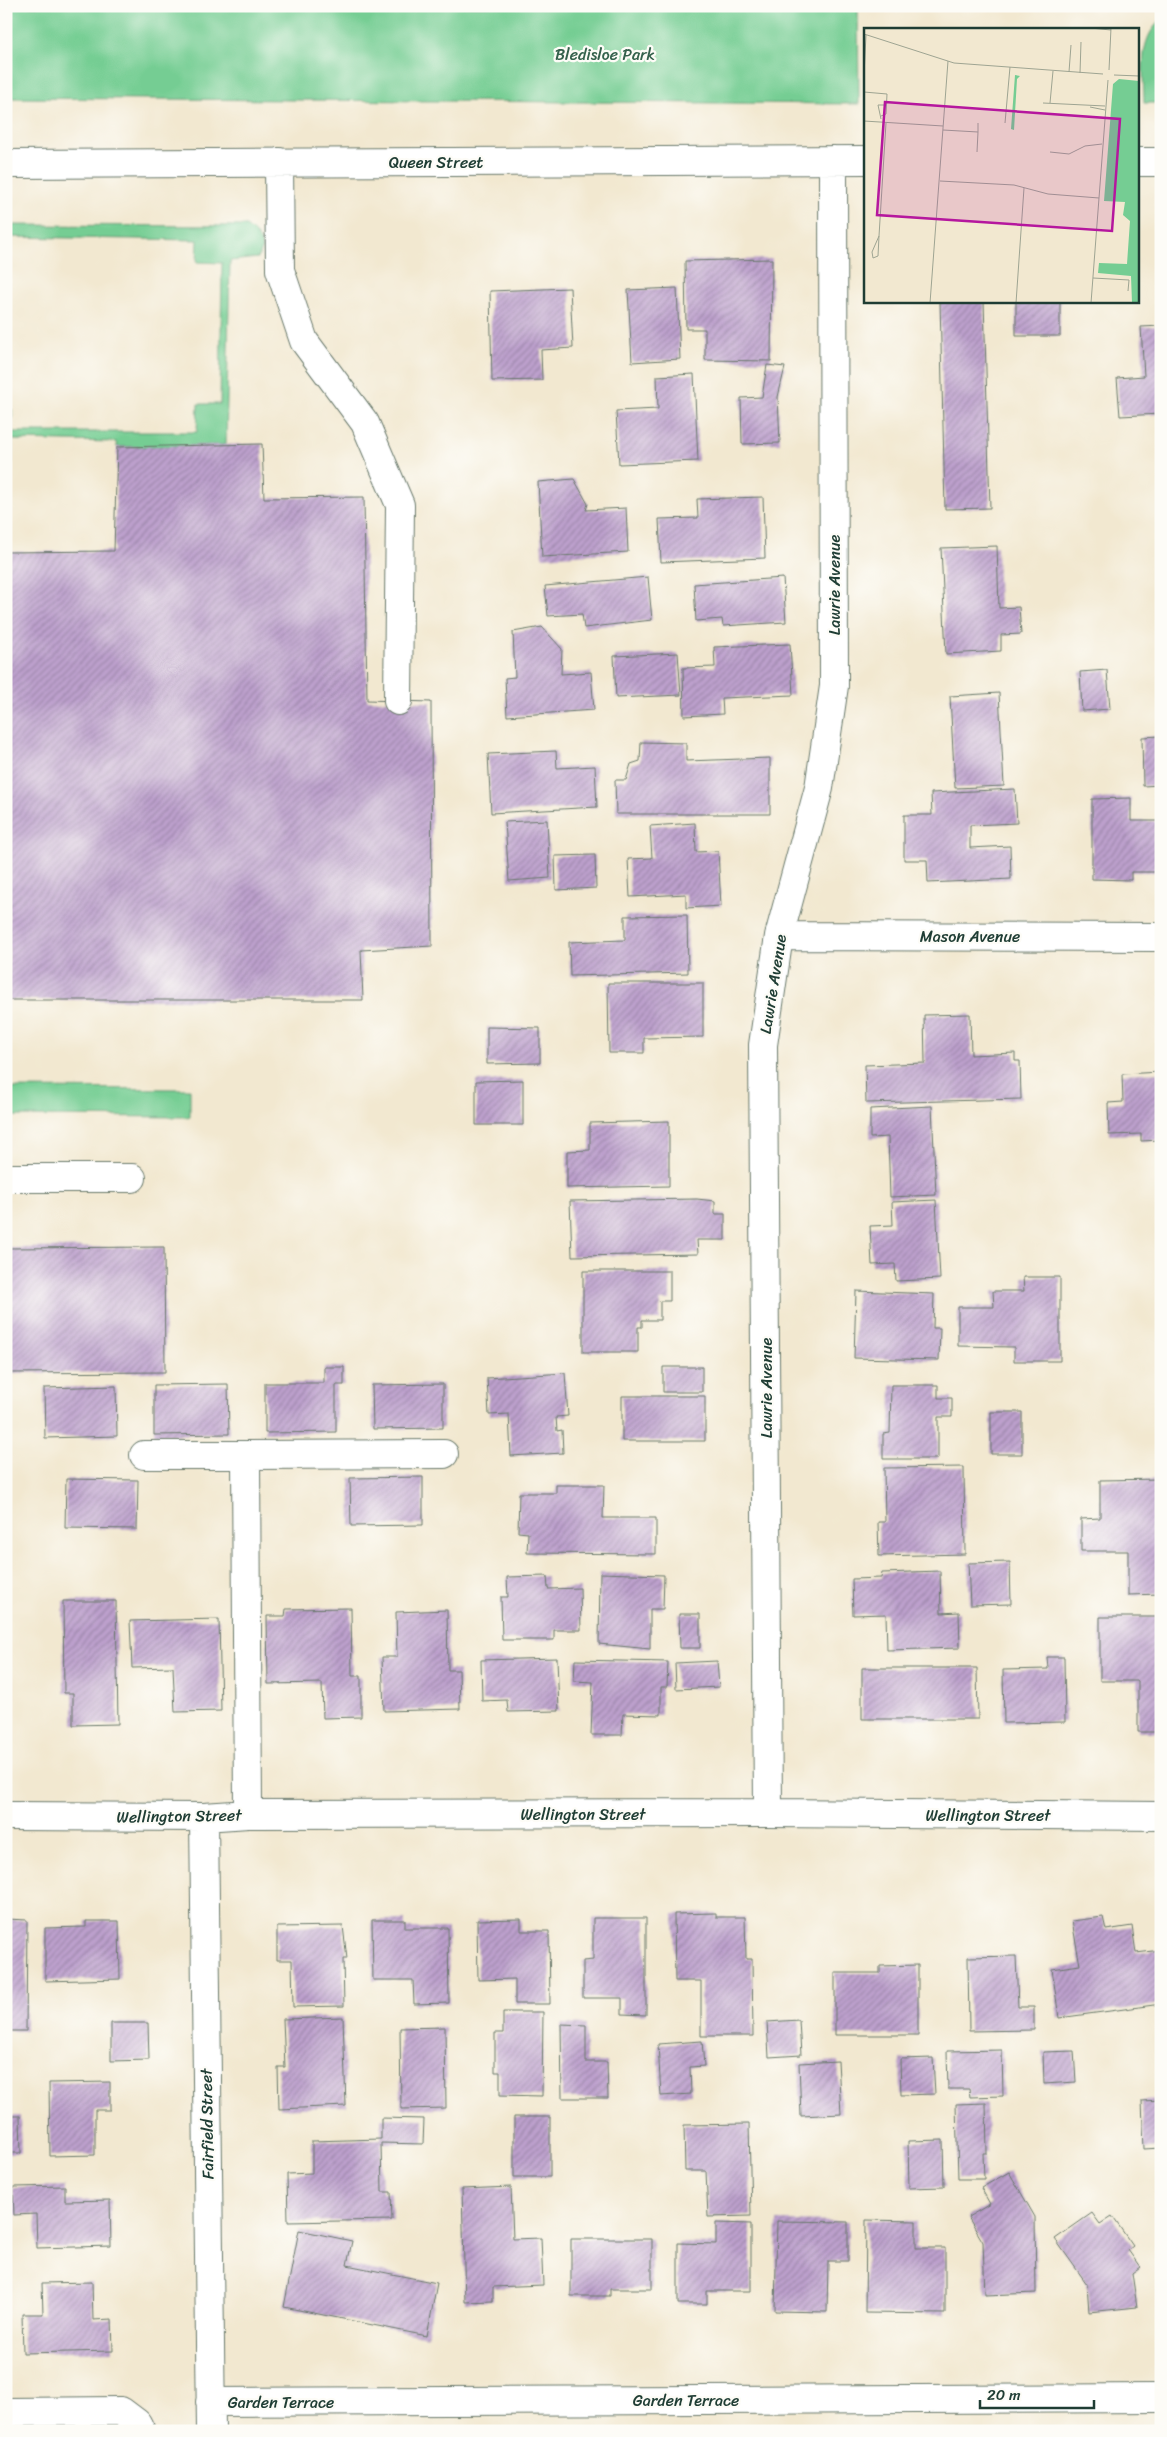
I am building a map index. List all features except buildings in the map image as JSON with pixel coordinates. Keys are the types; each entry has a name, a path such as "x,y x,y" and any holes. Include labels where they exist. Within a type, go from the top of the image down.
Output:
{"street":[{"name":"Lawrie Avenue","path":"768,1813 763,1045 779,936 819,788 834,686 833,160"},
{"name":"Queen Street","path":"6,164 864,160"},
{"path":"279,162 280,270 304,341 365,423 400,505 398,701"},
{"path":"1140,162 1161,162"},
{"name":"Mason Avenue","path":"779,936 1161,937"},
{"path":"6,1178 132,1178"},
{"path":"144,1455 444,1454"},
{"path":"246,1455 248,1814"},
{"name":"Wellington Street","path":"6,1816 204,1817 248,1814 768,1813 1161,1816"},
{"name":"Fairfield Street","path":"204,1817 211,2431"},
{"name":"Garden Terrace","path":"210,2402 1161,2398"},
{"path":"19,2418 121,2411 137,2423 141,2431"}],"green space":[{"name":"Bledisloe Park","path":"6,6 858,6 859,104 6,98"},
{"path":"1161,20 1161,103 1144,103 1143,70 1145,48 1153,28"},
{"path":"6,225 246,226 254,233 260,240 262,248 258,258 230,261 226,445 117,447 116,442 12,440 12,463 7,451 5,436 7,421 12,409 12,432 197,432 198,404 220,404 222,263 197,262 198,240 6,237"},
{"path":"6,1088 190,1089 190,1117 6,1116"}]}
